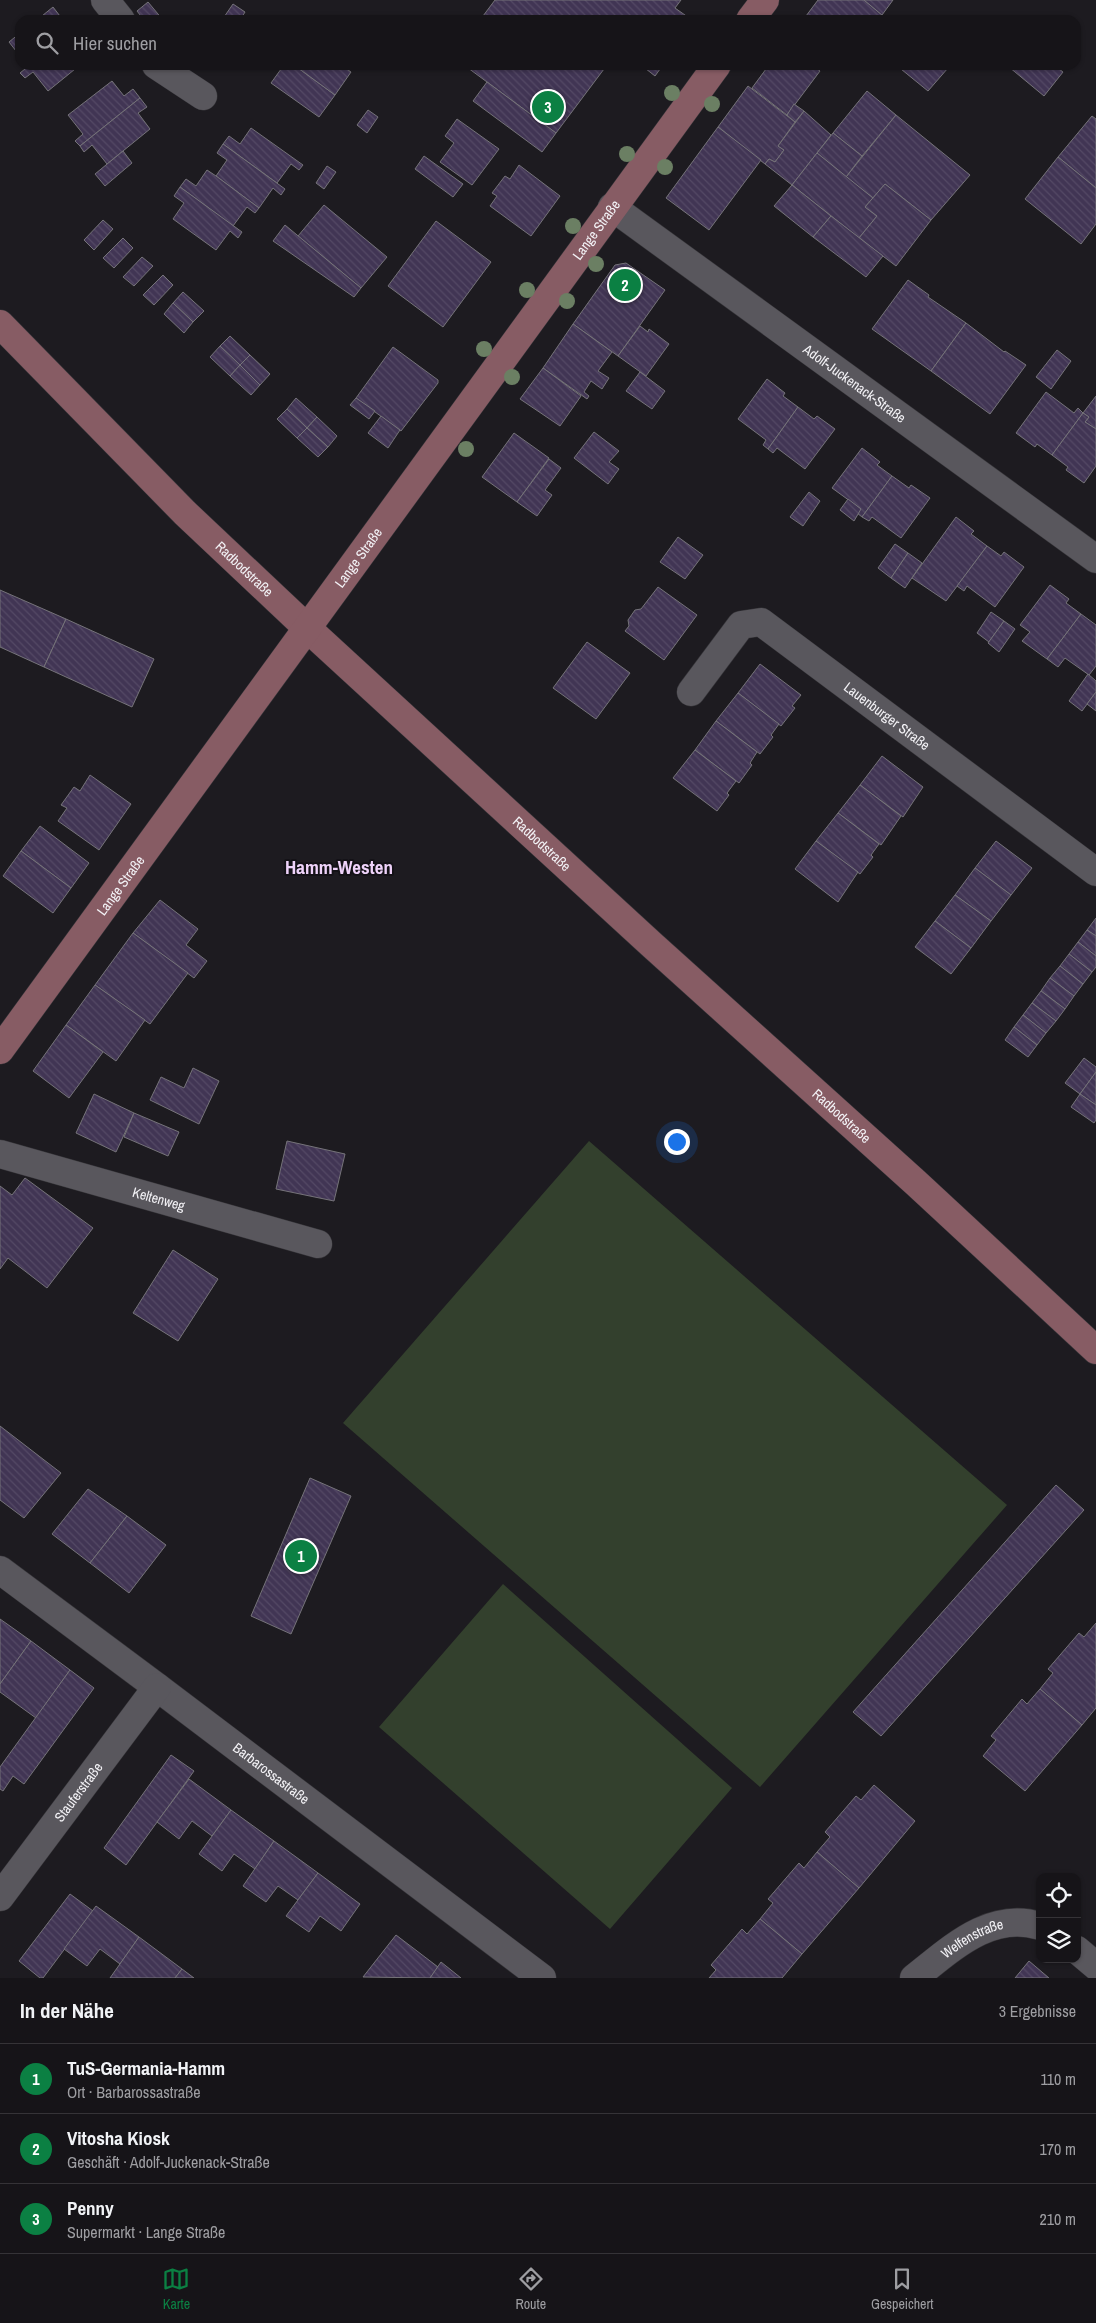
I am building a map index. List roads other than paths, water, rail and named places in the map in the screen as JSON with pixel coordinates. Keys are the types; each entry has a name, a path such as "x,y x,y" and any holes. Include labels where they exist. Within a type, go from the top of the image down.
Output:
{"main road":[{"path":"754,15 765,0"},
{"name":"Lange Straße","path":"0,1050 140,861 612,207 713,70"},
{"name":"Radbodstraße","path":"0,324 185,514 651,944 916,1183 1096,1350"}],"street":[{"path":"105,0 117,15"},
{"path":"164,70 203,96"},
{"name":"Adolf-Juckenack-Straße","path":"612,207 1096,559"},
{"name":"Lauenburger Straße","path":"691,692 741,625 761,622 1096,872"},
{"name":"Keltenweg","path":"0,1154 318,1244"},
{"name":"Barbarossastraße","path":"0,1570 542,1978"},
{"name":"Stauferstraße","path":"0,1897 157,1687"},
{"name":"Welfenstraße","path":"914,1978 963,1940 988,1927 1010,1922 1036,1925"},
{"path":"1081,1953 1096,1966"}],"place":[{"name":"Penny","path":"548,107"},
{"name":"Vitosha Kiosk","path":"625,285"},
{"name":"TuS-Germania-Hamm","path":"301,1556"}],"district":[{"name":"Hamm-Westen","path":"339,867"}]}
